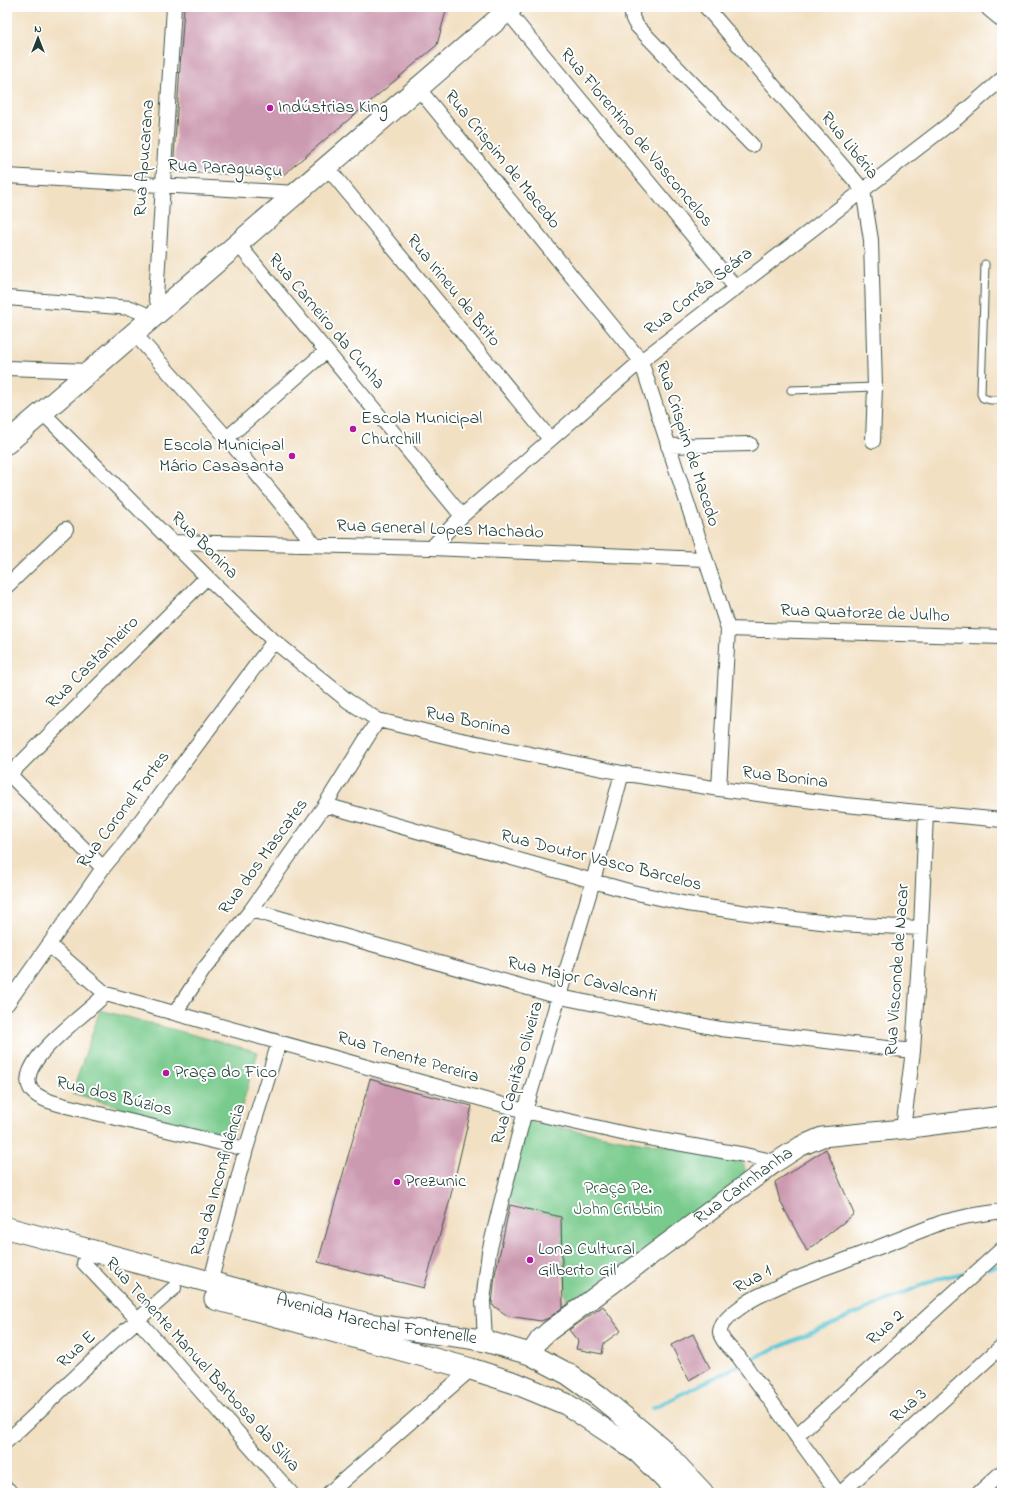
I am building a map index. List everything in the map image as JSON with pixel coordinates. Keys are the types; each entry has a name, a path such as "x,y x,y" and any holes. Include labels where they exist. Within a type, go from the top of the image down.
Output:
{"main road":[{"path":"7,443 510,9"},
{"name":"Avenida Marechal Fontenelle","path":"7,1228 368,1324 485,1341 530,1354 568,1374 599,1396 660,1447 703,1493"},
{"name":"Avenida Marechal Fontenelle","path":"7,1242 471,1369 515,1383 566,1404 639,1453 679,1493"},
{"path":"530,1354 527,1364 527,1371 531,1379 539,1387 566,1404"}],"street":[{"name":"Rua Apucarana","path":"156,314 174,7"},
{"path":"635,7 632,18 637,26 752,145"},
{"name":"Rua Libéria","path":"706,7 863,190 871,240 875,387 873,441"},
{"path":"990,7 1002,16"},
{"name":"Rua Florentino de Vasconcelos","path":"510,9 736,288"},
{"name":"Rua Corrêa Seára","path":"431,548 462,516 641,361 957,118 1002,79"},
{"name":"Rua Crispim de Macedo","path":"418,88 641,361 728,629 719,789"},
{"name":"Rua Irineu de Brito","path":"327,167 550,439"},
{"name":"Rua Paraguaçu","path":"7,176 297,193"},
{"name":"Rua Carneiro da Cunha","path":"238,244 462,516"},
{"path":"7,298 131,308 156,314"},
{"path":"134,333 227,438 315,545"},
{"path":"227,438 326,351"},
{"path":"7,368 90,371"},
{"name":"Rua Bonina","path":"43,412 206,576 274,641 348,702 378,720 457,740 622,773 719,789 790,799 926,814 1002,820"},
{"path":"668,446 750,444"},
{"path":"7,586 66,529"},
{"name":"Rua General Lopes Machado","path":"173,542 431,548 705,559"},
{"name":"Rua Castanheiro","path":"8,774 206,576"},
{"name":"Rua Quatorze de Julho","path":"728,629 1002,637"},
{"name":"Rua Coronel Fortes","path":"7,1004 103,868 127,839 274,641"},
{"name":"Rua dos Mascates","path":"175,1013 204,969 251,910 325,805 378,720"},
{"name":"Rua Capitão Oliveira","path":"485,1341 483,1301 489,1252 525,1111 560,997 622,773"},
{"path":"8,774 103,868"},
{"name":"Rua Doutor Vasco Barcelos","path":"325,805 632,892 727,911 838,924 921,928"},
{"name":"Rua Visconde de Nacar","path":"903,1129 912,1050 921,928 926,814"},
{"name":"Rua Major Cavalcanti","path":"251,910 560,997 721,1029 912,1050"},
{"name":"Rua Tenente Pereira","path":"49,945 106,994 525,1111 626,1134 776,1162"},
{"name":"Rua dos Búzios","path":"106,994 54,1039 40,1055 31,1068 28,1076 31,1089 36,1095 43,1099 62,1105 246,1149"},
{"name":"Rua da Inconfidência","path":"210,1283 246,1149 279,1042"},
{"name":"Rua Carinhanha","path":"530,1354 540,1339 549,1331 776,1162 801,1146 822,1137 903,1129 1002,1116"},
{"name":"Rua 1","path":"838,1493 738,1356 722,1338 720,1331 722,1325 733,1313 764,1293 791,1280 943,1222 1002,1210"},
{"name":"Rua 2","path":"796,1436 1002,1249"},
{"name":"Rua Tenente Manuel Barbosa da Silva","path":"84,1263 138,1320 291,1493"},
{"name":"Rua E","path":"7,1440 174,1288"},
{"name":"Rua 3","path":"841,1493 1002,1346"},
{"path":"329,1493 471,1369"},
{"path":"979,1493 1002,1472"}],"lane":[{"path":"985,264 981,394 983,398 990,400 1002,400"},
{"path":"791,390 875,387"}],"green space":[{"name":"Praça do Fico","path":"100,1010 258,1052 232,1139 72,1093"},
{"name":"Praça Pe. John Cribbin","path":"526,1121 626,1140 738,1157 745,1168 744,1181 567,1311 561,1217 533,1211 508,1202"}],"building":[{"name":"Indústrias King","path":"184,7 447,7 437,45 282,176 173,172"},
{"name":"Prezunic","path":"370,1079 405,1090 472,1106 448,1207 424,1288 318,1262"},
{"path":"826,1149 854,1214 807,1251 780,1201 775,1182"},
{"name":"Lona Cultural Gilberto Gil","path":"510,1205 561,1217 563,1307 549,1318 541,1321 508,1316 492,1305 495,1275"},
{"path":"603,1306 621,1331 604,1343 602,1354 576,1349 578,1341 569,1330"},
{"path":"693,1334 710,1368 689,1380 671,1345"}],"waterway":[{"path":"988,1268 1002,1265"},
{"path":"653,1408 762,1354 936,1279 969,1272"}],"place":[{"name":"Indústrias King","path":"270,108"},
{"name":"Escola Municipal Churchill","path":"353,429"},
{"name":"Escola Municipal Mário Casasanta","path":"292,456"},
{"name":"Praça do Fico","path":"166,1073"},
{"name":"Prezunic","path":"397,1182"},
{"name":"Lona Cultural Gilberto Gil","path":"530,1260"}]}
